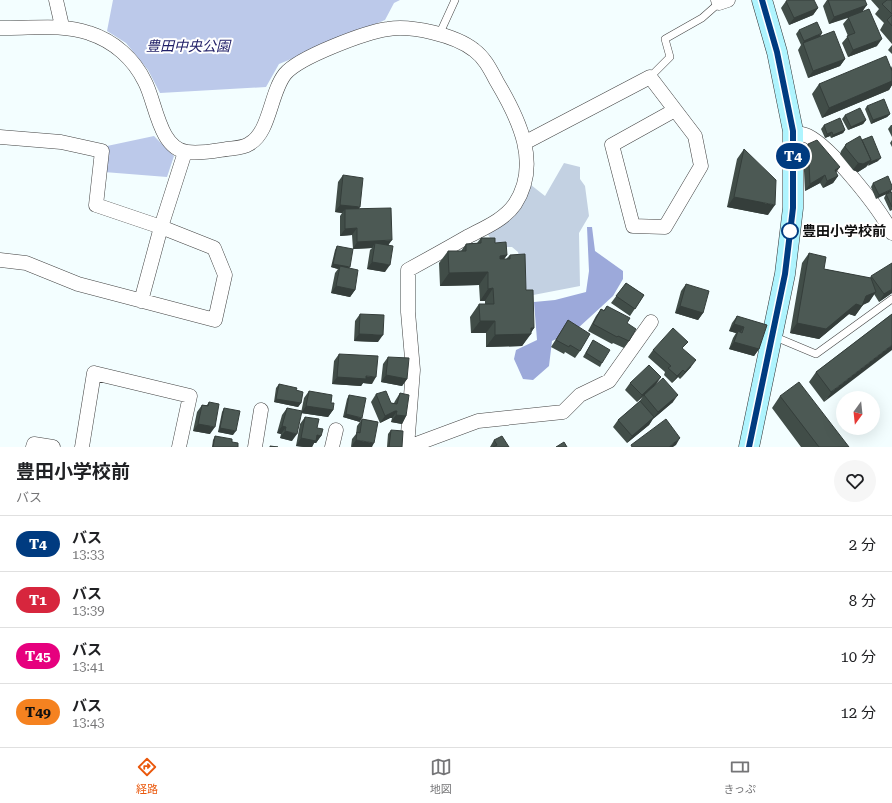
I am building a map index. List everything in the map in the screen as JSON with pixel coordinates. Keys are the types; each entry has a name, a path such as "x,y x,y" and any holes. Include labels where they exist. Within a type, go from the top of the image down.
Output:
{"main road":[{"path":"749,447 785,274 793,208 793,131 777,52 762,0"}],"street":[{"path":"56,0 62,26"},
{"path":"0,28 62,26 89,32 103,38 127,56 147,86 168,142 185,152 208,152 246,146 252,143 261,132 276,89 287,72 307,59 345,42 388,29 424,31 471,48 485,61 508,101 526,142 528,170 520,195 508,213 408,270 408,312 413,370 407,447 478,421 563,412 580,395 609,381 651,322"},
{"path":"526,142 650,77 695,136 702,166 665,227 633,226 612,145 675,110"},
{"path":"793,131 808,136 827,150 856,183 888,224 892,233"},
{"path":"0,137 61,142 102,151 96,205 161,226 214,248 225,275 215,320 78,284 26,263 0,260"},
{"path":"141,301 161,226 185,152"},
{"path":"82,447 94,373 190,396 179,447"},
{"path":"255,447 261,410"},
{"path":"332,447 336,430"},
{"path":"33,447 34,444 53,447"}],"lane":[{"path":"438,35 455,0"},
{"path":"650,77 670,57 665,39 702,18 722,1"},
{"path":"772,336 816,354 892,299"}],"green space":[{"name":"豊田中央公園","path":"113,0 400,0 394,3 385,20 279,64 266,87 160,93 148,70 126,43 107,31"},
{"path":"154,136 174,156 167,177 104,172 107,146"}],"shaded area":[{"path":"564,163 580,167 580,179 585,186 589,216 579,233 580,286 528,296 518,252 512,247 496,247 487,233 505,221 531,185 545,196"},
{"path":"587,227 592,227 595,251 623,271 623,279 613,296 577,329 552,341 549,366 533,380 523,379 514,359 516,350 537,340 534,302 555,300 586,292 589,271"}],"building":[{"path":"814,0 818,8 794,18 786,1"},
{"path":"828,0 865,0 867,5 834,17"},
{"path":"887,0 892,0 892,14 882,4"},
{"path":"869,9 882,39 853,50 847,36 855,33 848,17"},
{"path":"892,15 892,26 887,20"},
{"path":"817,22 822,33 804,41 799,30"},
{"path":"834,31 845,59 813,71 803,43"},
{"path":"886,56 892,71 892,81 829,108 819,84"},
{"path":"884,99 890,114 873,120 867,106"},
{"path":"860,108 866,120 851,127 845,115"},
{"path":"840,118 845,130 833,135 832,132 827,134 824,125"},
{"path":"860,136 871,160 863,164 858,163 845,147 846,144"},
{"path":"872,136 881,158 870,162 871,160 862,140"},
{"path":"817,140 840,167 835,170 838,176 827,181 825,175 810,184 808,144"},
{"path":"744,149 776,180 775,205 734,197"},
{"path":"343,175 363,178 360,207 340,205"},
{"path":"888,176 892,189 879,195 873,183"},
{"path":"892,192 892,207 886,194"},
{"path":"391,208 392,240 357,242 357,228 345,229 345,209"},
{"path":"481,238 495,238 495,243 506,242 507,255 500,256 500,259 510,259 510,255 525,254 526,290 533,290 534,328 531,328 531,334 495,335 495,321 480,321 479,304 494,304 493,288 488,289 488,272 449,273 448,251 466,251 466,244 481,243"},
{"path":"375,243 393,246 390,265 372,262"},
{"path":"337,246 353,249 350,267 333,264"},
{"path":"809,253 826,257 824,269 871,278 876,292 866,296 862,306 856,304 826,329 797,323"},
{"path":"892,263 892,289 884,294 871,276"},
{"path":"340,266 358,270 355,290 336,286"},
{"path":"626,283 644,295 635,309 616,296"},
{"path":"686,284 709,291 703,313 680,306"},
{"path":"607,306 630,318 627,323 636,329 629,341 618,336 617,337 593,324 601,309 604,311"},
{"path":"360,314 384,315 383,335 359,334"},
{"path":"892,314 892,345 831,392 816,372"},
{"path":"737,316 767,325 759,349 734,342 738,331 742,333 744,327 734,324"},
{"path":"568,320 590,334 580,351 570,345 569,347 556,340"},
{"path":"673,328 688,342 682,348 696,360 685,372 683,370 677,376 668,368 671,366 653,350"},
{"path":"593,340 610,350 602,363 586,353"},
{"path":"339,354 378,356 376,377 366,376 366,379 337,377"},
{"path":"388,357 409,358 407,379 386,375"},
{"path":"649,365 661,377 642,395 630,383"},
{"path":"663,378 678,395 658,412 644,395"},
{"path":"799,382 836,430 836,435 840,435 849,447 819,447 780,396"},
{"path":"279,384 297,388 296,390 303,392 301,403 276,399"},
{"path":"309,391 332,395 331,403 334,403 333,410 306,406"},
{"path":"386,391 391,403 397,404 400,393 409,395 406,416 396,415 397,411 395,411 385,416 376,394"},
{"path":"349,395 366,398 362,418 346,414"},
{"path":"640,401 654,417 632,436 618,420"},
{"path":"209,402 219,404 215,427 198,424 202,405 208,406"},
{"path":"224,408 240,411 236,431 220,428"},
{"path":"287,408 302,411 297,434 285,431 286,427 282,426"},
{"path":"305,417 319,419 317,428 323,429 321,436 317,435 316,441 301,438"},
{"path":"362,419 378,422 374,443 356,440 357,432 360,433"},
{"path":"666,419 680,438 669,447 632,447 631,445"},
{"path":"391,430 403,431 402,447 389,447"},
{"path":"215,436 232,439 232,442 238,443 238,447 213,447"},
{"path":"502,436 509,447 493,447 497,445 494,440"},
{"path":"564,442 567,447 556,447"}],"bus line":[{"name":"T4","path":"749,447 785,274 793,208 793,131 777,52 762,0"}],"place":[{"name":"豊田小学校前","path":"790,231"}]}
